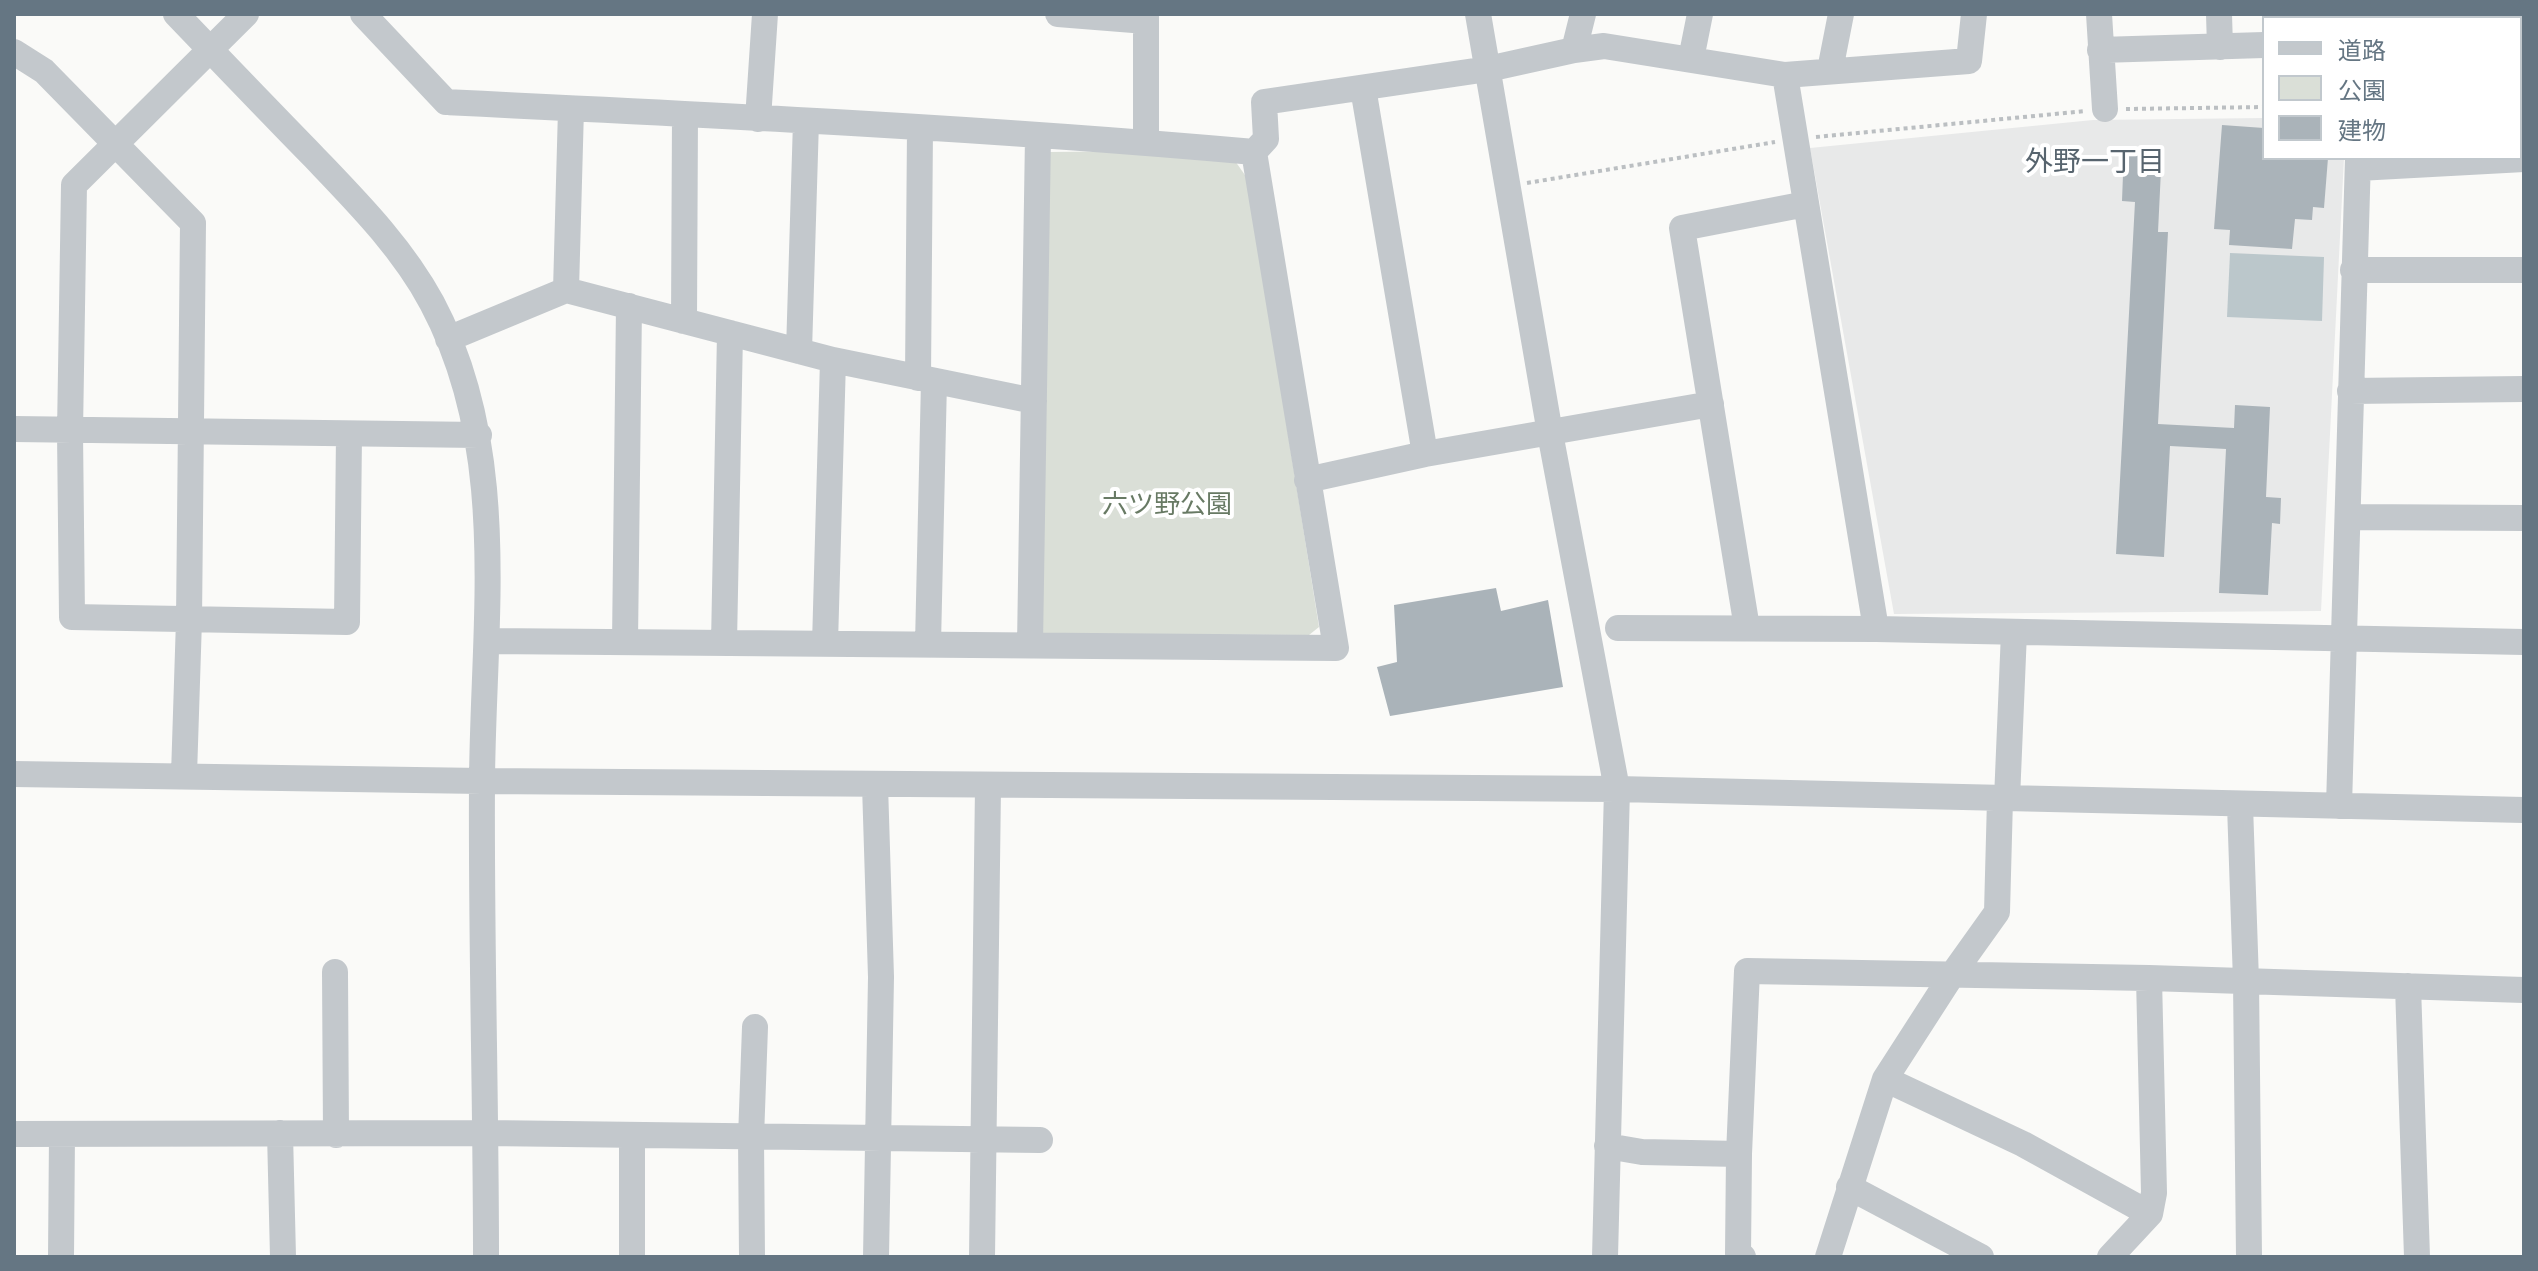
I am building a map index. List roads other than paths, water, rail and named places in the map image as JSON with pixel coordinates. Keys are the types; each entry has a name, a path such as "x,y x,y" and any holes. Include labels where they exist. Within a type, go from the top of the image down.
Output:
{"street":[{"path":"176,14 365,210 400,254 432,302 470,397 479,435 488,518 482,781 486,1257"},
{"path":"246,14 74,185 70,432 72,617 347,622 349,434"},
{"path":"363,14 446,102 920,128 1254,152"},
{"path":"758,119 765,14"},
{"path":"1058,14 1146,18 1146,143"},
{"path":"1478,14 1550,433 1617,789 1605,1257"},
{"path":"1574,50 1583,14"},
{"path":"1691,59 1700,14"},
{"path":"1830,70 1841,14"},
{"path":"1254,152 1266,139 1264,102 1488,69 1604,46 1785,75 1969,61 1974,14"},
{"path":"2099,14 2105,109"},
{"path":"2219,14 2220,47"},
{"path":"2100,50 2262,45"},
{"path":"14,52 44,71 193,223 189,620 184,775"},
{"path":"1785,75 1876,629"},
{"path":"1363,88 1425,454"},
{"path":"566,290 571,109"},
{"path":"684,321 685,115"},
{"path":"799,351 806,121"},
{"path":"920,128 928,644"},
{"path":"1030,645 1038,136"},
{"path":"487,641 1336,648 1254,152"},
{"path":"2339,806 2358,163 2482,160"},
{"path":"1747,628 1682,228 1806,204"},
{"path":"2353,270 2524,270"},
{"path":"448,339 566,290 833,360 1034,401"},
{"path":"625,642 629,306"},
{"path":"724,643 730,333"},
{"path":"825,644 833,360"},
{"path":"2350,391 2524,389"},
{"path":"1307,480 1425,454 1711,404"},
{"path":"14,429 479,435"},
{"path":"2349,517 2524,518"},
{"path":"1618,628 1876,629 2524,642"},
{"path":"1828,1257 1885,1079 1997,912 2014,632"},
{"path":"14,774 875,785 1617,789 2524,810"},
{"path":"875,785 881,977 876,1257"},
{"path":"982,1257 988,786"},
{"path":"2240,805 2246,981 2249,1257"},
{"path":"1743,1257 1738,1254 1739,1154 1747,971 2149,978 2524,990"},
{"path":"335,972 336,1135"},
{"path":"2110,1257 2150,1214 2154,1193 2149,978"},
{"path":"2408,986 2417,1257"},
{"path":"752,1257 751,1138 755,1027"},
{"path":"1885,1079 2023,1144 2150,1214"},
{"path":"280,1133 283,1257"},
{"path":"14,1134 486,1133 1040,1140"},
{"path":"61,1257 62,1134"},
{"path":"632,1136 632,1257"},
{"path":"1607,1146 1642,1152 1739,1154"},
{"path":"1849,1187 1981,1257"}],"district":[{"name":"外野一丁目","path":"2095,162"}],"park label":[{"name":"六ツ野公園","path":"1167,504"}]}
